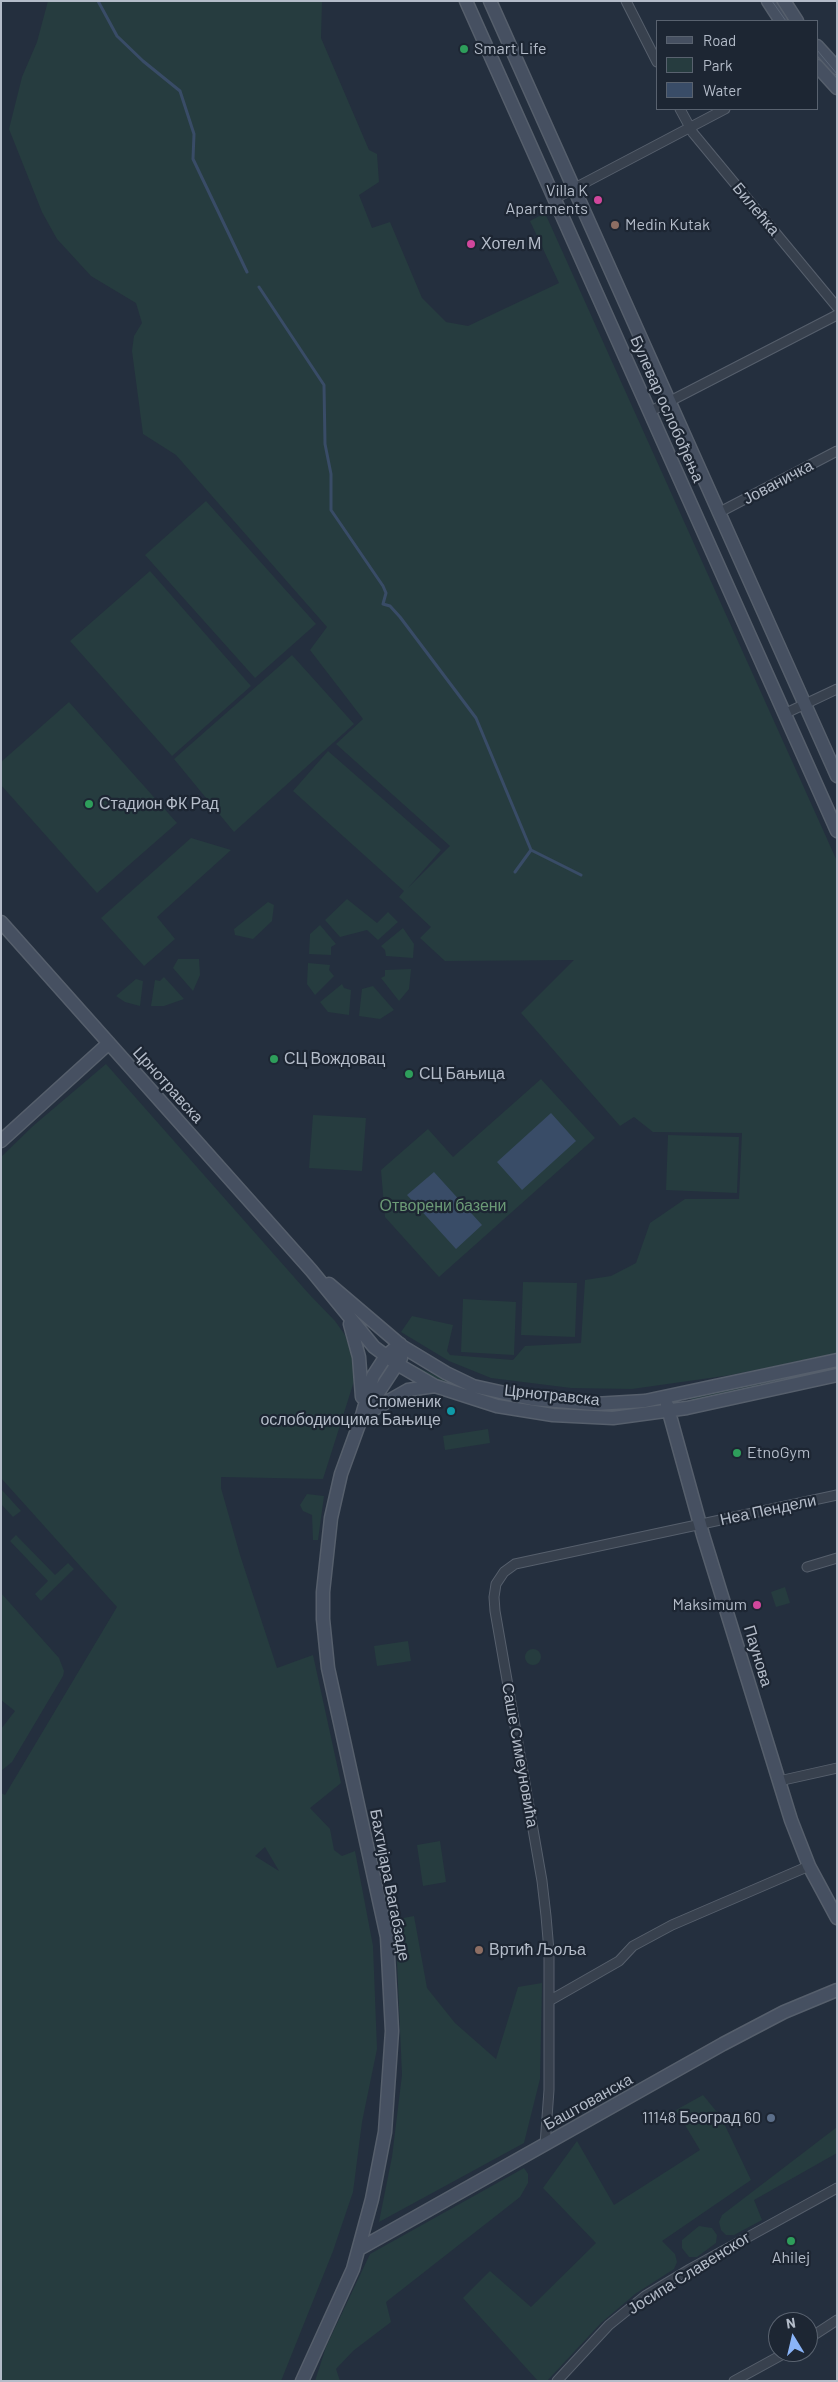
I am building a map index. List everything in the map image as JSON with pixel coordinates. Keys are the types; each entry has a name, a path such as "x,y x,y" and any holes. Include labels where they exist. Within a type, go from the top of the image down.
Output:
{"main road":[{"name":"Булевар ослобођења","path":"466,1 837,830"},
{"name":"Булевар ослобођења","path":"490,1 837,776"},
{"path":"768,1 780,20"},
{"path":"784,1 796,20"},
{"path":"821,58 837,68"},
{"path":"818,67 837,88"},
{"name":"Црнотравска","path":"1,922 311,1270 374,1347 397,1364 435,1386 480,1402 553,1415 613,1418 668,1411 837,1374"},
{"path":"1,1140 109,1043"},
{"name":"Црнотравска","path":"311,1270 403,1347 472,1386 516,1396 594,1404 630,1403 837,1360"},
{"path":"346,1315 355,1336 360,1357 361,1419"},
{"name":"Бахтијара Вагабзаде","path":"302,2381 347,2284 359,2249 374,2191 385,2132 392,2031 387,1937 328,1668 323,1619 323,1592 331,1518 346,1456 361,1419 373,1376 386,1356 403,1347"},
{"name":"Бахтијара Вагабзаде","path":"361,1419 374,1403 397,1364 403,1347"},
{"path":"361,1419 383,1402 408,1390 435,1386"},
{"name":"Паунова","path":"665,1397 700,1524 779,1781 809,1866 837,1918"},
{"name":"Баштованска","path":"359,2249 771,2018 837,1990"}],"street":[{"path":"626,1 656,60"},
{"name":"Билећка","path":"680,110 689,128 837,307"},
{"path":"554,199 723,110"},
{"path":"651,411 837,315"},
{"name":"Јованичка","path":"720,512 837,451"},
{"path":"784,714 837,689"},
{"name":"Неа Пендели","path":"700,1524 837,1496"},
{"name":"Саше Симеуновића","path":"545,2145 550,2090 549,1951 544,1890 495,1610 495,1589 501,1575 515,1564 700,1524"},
{"path":"808,1567 837,1558"},
{"path":"779,1781 837,1768"},
{"path":"549,2001 619,1961 634,1946 672,1925 809,1866"},
{"name":"Јосипа Славенског","path":"557,2381 609,2325 645,2296 837,2188"},
{"path":"818,2332 837,2320"},
{"path":"734,2381 769,2362"}],"green space":[{"path":"48,1 322,1 321,38 369,150 377,154 379,182 359,195 372,228 390,222 422,298 446,322 468,326 559,283 530,221 545,213 837,861 837,1353 731,1375 632,1389 571,1388 491,1378 449,1361 401,1332 412,1316 453,1325 447,1351 450,1355 513,1360 525,1346 581,1343 585,1280 611,1276 636,1263 650,1223 685,1199 739,1199 742,1133 653,1132 634,1117 620,1126 521,1013 574,960 445,961 420,938 431,927 399,897 404,891 293,791 328,751 441,850 408,888 450,846 336,744 363,719 310,650 327,627 176,455 143,434 132,351 134,336 142,323 136,303 91,276 57,239 42,212 9,129 22,77 37,42"},
{"path":"206,501 316,624 255,678 145,555"},
{"path":"150,571 251,686 172,756 70,641"},
{"path":"292,655 354,724 234,832 174,759"},
{"name":"Стадион ФК Рад","path":"69,702 177,823 97,893 1,785 1,762"},
{"path":"191,838 231,850 157,917 175,939 144,966 101,918"},
{"path":"347,899 377,923 388,912 398,922 378,940 367,930 340,937 325,920"},
{"path":"268,902 274,905 272,921 253,939 235,935 234,929"},
{"path":"320,925 336,944 331,947 331,955 309,954 310,934"},
{"path":"403,928 414,944 413,958 386,956 385,950 381,946"},
{"path":"178,959 199,959 200,975 193,991 173,968"},
{"path":"308,963 330,965 329,970 334,976 315,995 307,984"},
{"path":"411,969 409,989 399,1001 381,978 385,976 385,970"},
{"path":"164,977 184,999 164,1006 151,1006 155,980 160,981"},
{"path":"136,979 143,981 140,1006 125,1002 116,996"},
{"path":"342,984 344,988 351,990 349,1015 328,1012 320,1002"},
{"path":"373,986 394,1010 380,1019 359,1016 362,989"},
{"path":"106,1064 335,1321 345,1335 356,1375 323,1479 221,1477 221,1488 240,1555 277,1668 313,1655 341,1783 310,1808 330,1829 334,1850 342,1856 355,1851 373,1946 377,2049 362,2122 353,2192 333,2251 281,2381 1,2381 1,1793 5,1795 117,1607 1,1478 1,1157 33,1126","holes":["265,1847 279,1871 255,1856"]},
{"name":"Отворени базени","path":"541,1079 595,1138 439,1277 385,1217 381,1170 428,1129 453,1157"},
{"path":"313,1115 366,1118 362,1171 309,1168"},
{"path":"668,1135 739,1137 737,1193 666,1190"},
{"path":"523,1282 577,1283 575,1337 521,1335"},
{"path":"463,1299 516,1302 514,1355 461,1352"},
{"path":"837,1366 837,1369 692,1400 691,1397"},
{"path":"417,1367 470,1391 524,1403 573,1409 640,1408 641,1410 575,1413 475,1397 446,1385 416,1369"},
{"path":"488,1429 490,1443 445,1450 443,1436"},
{"path":"1,1489 21,1511 13,1517 1,1504"},
{"path":"307,1494 324,1496 318,1540 313,1540 312,1515 303,1511 300,1505"},
{"path":"16,1535 55,1575 68,1563 74,1569 41,1601 35,1594 48,1581 10,1541"},
{"path":"785,1587 790,1603 776,1607 771,1592"},
{"path":"1,1593 59,1658 64,1671 63,1676 12,1762 1,1771 1,1729 15,1711 1,1700"},
{"path":"408,1641 411,1661 377,1666 374,1646"},
{"path":"533,1649 541,1657 533,1665 525,1657"},
{"path":"440,1841 446,1882 423,1886 417,1845"},
{"path":"414,1916 427,1988 455,2023 496,2059 518,1987 542,1983 540,2079 524,2143 379,2222 392,2157 402,2075 396,1938 393,1920"},
{"path":"703,2095 721,2117 751,2180 662,2241 675,2254 677,2262 674,2269 635,2294 601,2323 547,2381 538,2381 463,2298 490,2271 531,2307 596,2243 543,2188 577,2141 614,2205 700,2150 676,2110"},
{"path":"837,2127 837,2153 754,2200 762,2220 734,2235 726,2235 721,2230 719,2222 722,2215"},
{"path":"524,2168 528,2174 528,2183 520,2197 386,2302 391,2322 353,2351 336,2369 340,2381 315,2381 326,2347 370,2254"},
{"path":"699,2226 712,2228 717,2235 716,2243 697,2257 689,2257 682,2248 682,2240"}],"water":[{"path":"551,1113 576,1141 522,1190 497,1162"},
{"path":"434,1172 482,1225 456,1249 407,1195"}],"waterway":[{"path":"98,1 117,36 143,61 180,91 194,134 193,159 247,272"},
{"path":"259,287 324,385 325,444 331,474 331,510 383,586 386,593 383,604 390,606 400,617 476,718 531,850 581,875"},
{"path":"515,872 531,850"}],"tram line":[{"path":"772,1 785,20"},
{"path":"818,51 837,74"}],"place":[{"name":"Smart Life","path":"464,49"},
{"name":"Villa K Apartments","path":"598,200"},
{"name":"Medin Kutak","path":"615,225"},
{"name":"Хотел М","path":"471,244"},
{"name":"Стадион ФК Рад","path":"89,804"},
{"name":"СЦ Вождовац","path":"274,1059"},
{"name":"СЦ Бањица","path":"409,1074"},
{"name":"Споменик ослободиоцима Бањице","path":"451,1411"},
{"name":"EtnoGym","path":"737,1453"},
{"name":"Maksimum","path":"757,1605"},
{"name":"Вртић Љоља","path":"479,1950"},
{"name":"11148 Београд 60","path":"771,2118"},
{"name":"Ahilej","path":"791,2241"}]}
